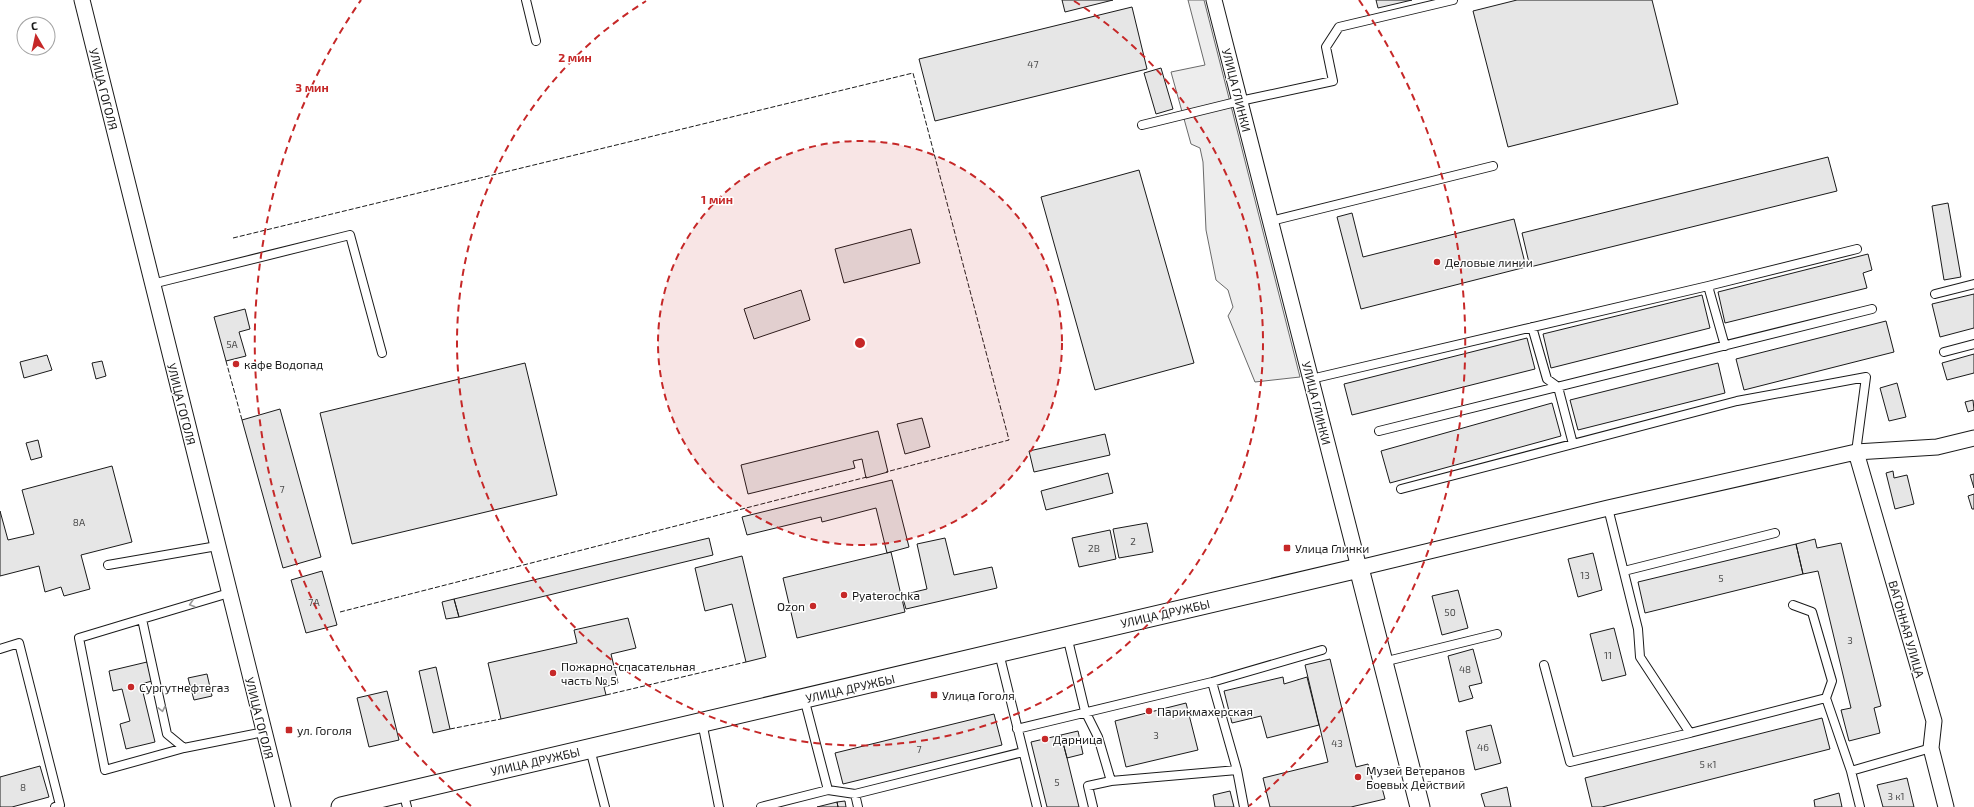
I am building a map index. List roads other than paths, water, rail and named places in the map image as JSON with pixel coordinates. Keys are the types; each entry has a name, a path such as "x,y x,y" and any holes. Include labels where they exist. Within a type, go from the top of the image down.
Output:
{"street":[{"name":"УЛИЦА ГОГОЛЯ","path":"82,0 282,807"},
{"name":"УЛИЦА ГЛИНКИ","path":"1214,0 1420,807"},
{"path":"1359,568 1608,508 1856,452 1937,447 1974,438"},
{"name":"ВАГОННАЯ УЛИЦА","path":"1856,452 1934,722 1931,748 1946,807"},
{"name":"УЛИЦА ДРУЖБЫ","path":"341,807 405,800 590,748 1359,568"}],"lane":[{"path":"526,0 536,41"},
{"path":"1142,125 1240,101 1333,81 1326,47 1338,27 1453,0"},
{"path":"1271,221 1493,166"},
{"path":"152,284 350,235 382,353"},
{"path":"1311,379 1532,328 1857,249"},
{"path":"1935,294 1974,284"},
{"path":"1708,286 1725,346"},
{"path":"1379,431 1872,309"},
{"path":"1532,328 1547,379 1558,387 1573,444"},
{"path":"1944,352 1974,344"},
{"path":"1401,489 1737,401 1866,377 1856,452"},
{"path":"1608,508 1638,628 1640,657 1690,733"},
{"path":"1624,571 1775,533"},
{"path":"108,565 217,546"},
{"path":"229,593 79,638 105,770 184,748 264,732"},
{"path":"1793,605 1812,612 1832,681 1826,698 1851,770 1860,807"},
{"path":"142,619 167,734 184,748"},
{"path":"1383,662 1497,634"},
{"path":"1067,636 1085,711 1098,737 1111,781"},
{"path":"0,649 19,643 60,805 55,807"},
{"path":"1017,728 1212,682 1322,650"},
{"path":"999,653 1037,807"},
{"path":"1544,665 1570,762 1826,698"},
{"path":"1212,682 1237,770 1244,807"},
{"path":"804,698 828,790"},
{"path":"702,722 719,807"},
{"path":"590,748 605,807"},
{"path":"1851,770 1931,748"},
{"path":"761,807 828,790 855,794 1023,752"},
{"path":"1093,807 1088,786 1111,781 1237,770"},
{"path":"855,794 858,807"}],"place":[{"name":"Деловые линии","path":"1437,262"},
{"name":"кафе Водопад","path":"236,364"},
{"name":"Улица Глинки","path":"1287,548"},
{"name":"Pyaterochka","path":"844,595"},
{"name":"Ozon","path":"813,606"},
{"name":"Пожарно-спасательная часть № 5","path":"553,673"},
{"name":"Сургутнефтегаз","path":"131,687"},
{"name":"Улица Гоголя","path":"934,695"},
{"name":"Парикмахерская","path":"1149,711"},
{"name":"ул. Гоголя","path":"289,730"},
{"name":"Дарница","path":"1045,739"},
{"name":"Музей Ветеранов Боевых Действий","path":"1358,777"}]}
